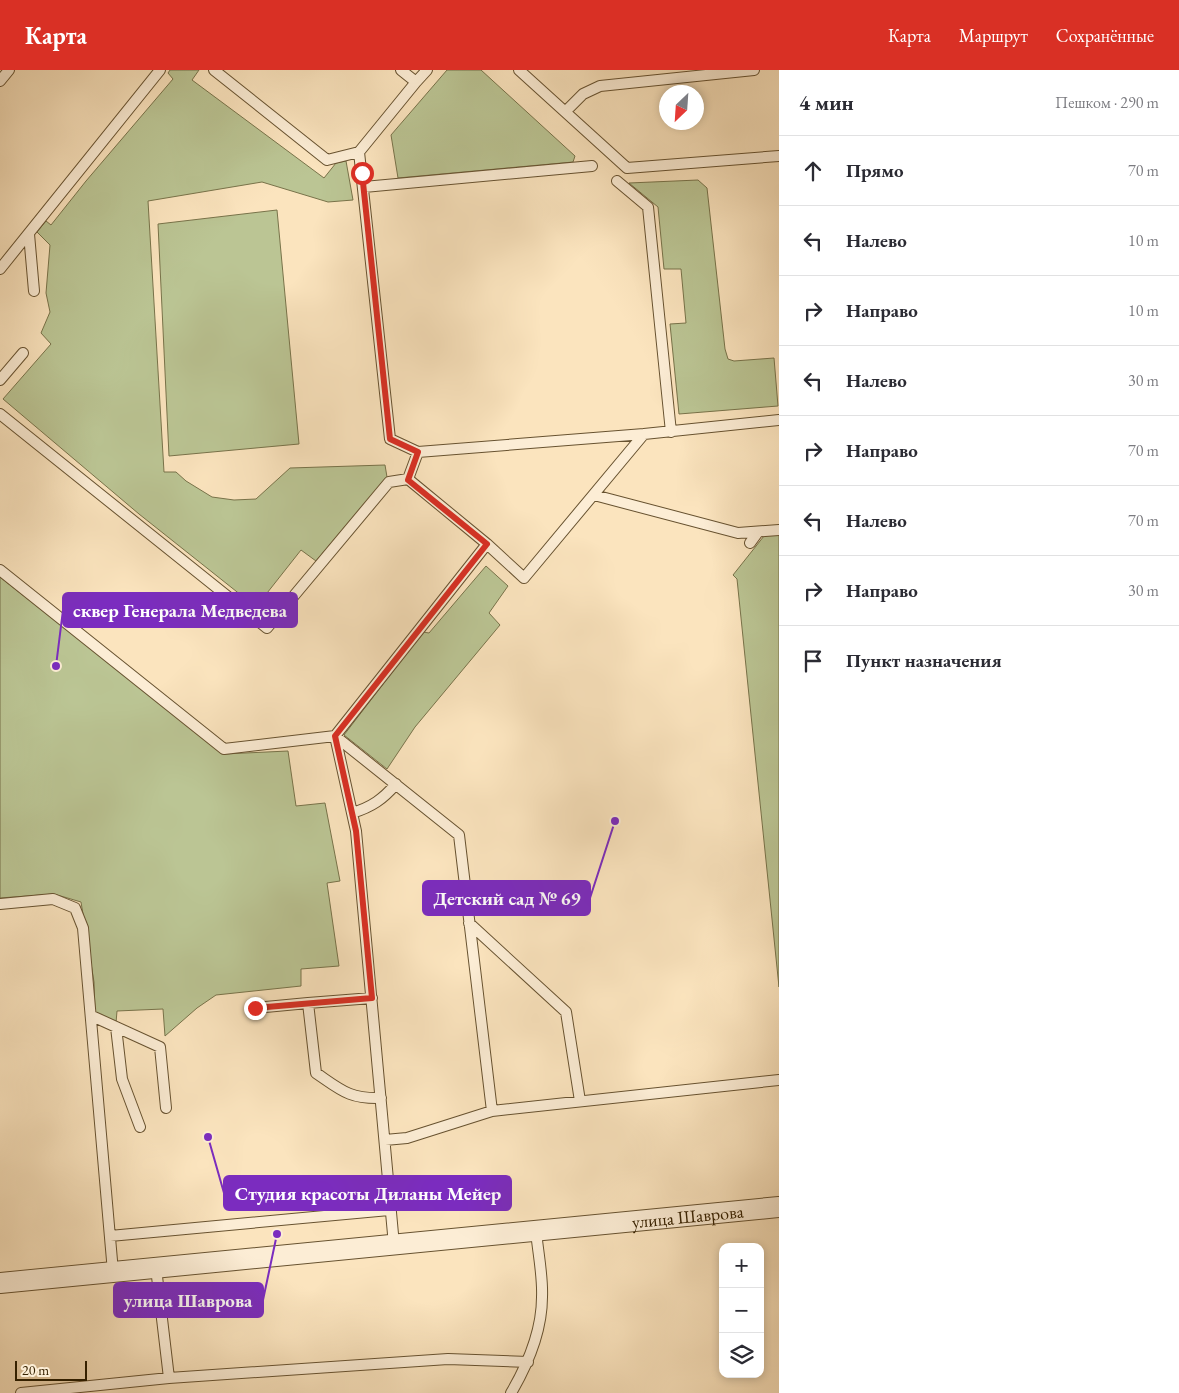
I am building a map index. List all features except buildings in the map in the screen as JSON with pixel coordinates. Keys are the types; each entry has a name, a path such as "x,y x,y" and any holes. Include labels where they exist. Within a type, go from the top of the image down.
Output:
{"street":[{"name":"улица Шаврова","path":"0,1283 779,1207"}],"lane":[{"path":"0,81 9,70"},
{"path":"0,269 160,70"},
{"path":"214,70 327,160 360,152 427,70"},
{"path":"401,70 416,82"},
{"path":"519,70 627,168 779,156"},
{"path":"566,111 583,94 600,86 754,70"},
{"path":"360,152 390,439 418,452 671,432 779,420"},
{"path":"364,187 592,166"},
{"path":"617,181 648,207 671,432"},
{"path":"29,234 34,291"},
{"path":"0,380 23,353"},
{"path":"0,414 267,628 390,482 408,480 487,544 524,578 644,434"},
{"path":"408,480 418,452"},
{"path":"594,495 738,532 779,530"},
{"path":"750,543 758,532"},
{"path":"335,736 487,544"},
{"path":"0,570 224,749 335,736 459,835 492,1111"},
{"path":"335,736 356,831 385,1140 389,1210 394,1245"},
{"path":"352,813 369,808 377,803 396,784"},
{"path":"0,904 53,899 75,908 83,928 113,1272"},
{"path":"469,923 566,1012 580,1101"},
{"path":"255,1008 372,998"},
{"path":"308,1003 316,1073 346,1093 361,1098 381,1098"},
{"path":"92,1016 160,1047 166,1108"},
{"path":"116,1027 122,1079 140,1127"},
{"path":"385,1140 407,1138 492,1111 779,1080"},
{"path":"110,1236 389,1210"},
{"path":"512,1393 528,1362 537,1334 542,1297 536,1231"},
{"path":"156,1268 169,1378"},
{"path":"21,1393 169,1378 448,1359 528,1362"}],"green space":[{"path":"170,70 199,70 192,80 324,178 336,163 346,161 353,200 328,202 262,182 148,201 164,472 176,472 186,481 212,497 234,500 256,499 290,468 385,465 387,477 316,561 301,550 256,607 139,514 3,399 51,344 41,333 50,312 46,293 50,245 37,232 46,221 51,225 173,79 168,73"},
{"path":"447,70 481,70 575,156 573,162 398,178 391,135"},
{"path":"698,180 707,188 725,349 728,359 734,361 774,358 778,406 679,414 670,324 686,323 681,269 664,269 658,207 629,183"},
{"path":"277,210 299,444 169,456 158,224"},
{"path":"779,534 779,987 737,579 733,575 764,536"},
{"path":"486,566 508,586 489,613 500,625 415,727 387,769 344,735 423,632 429,633"},
{"path":"0,577 224,754 288,751 296,806 325,803 340,881 327,883 339,966 301,969 301,986 216,995 197,1008 165,1036 163,1009 117,1011 116,1023 95,1014 94,982 81,902 54,894 0,898"}],"place":[{"name":"сквер Генерала Медведева","path":"56,666"},
{"name":"Детский сад № 69","path":"615,821"},
{"name":"Студия красоты Диланы Мейер","path":"208,1137"},
{"name":"улица Шаврова","path":"277,1234"}],"route":[{"path":"255,1008 372,998 356,831 335,736 487,544 408,480 418,452 390,439 362,173"}]}
